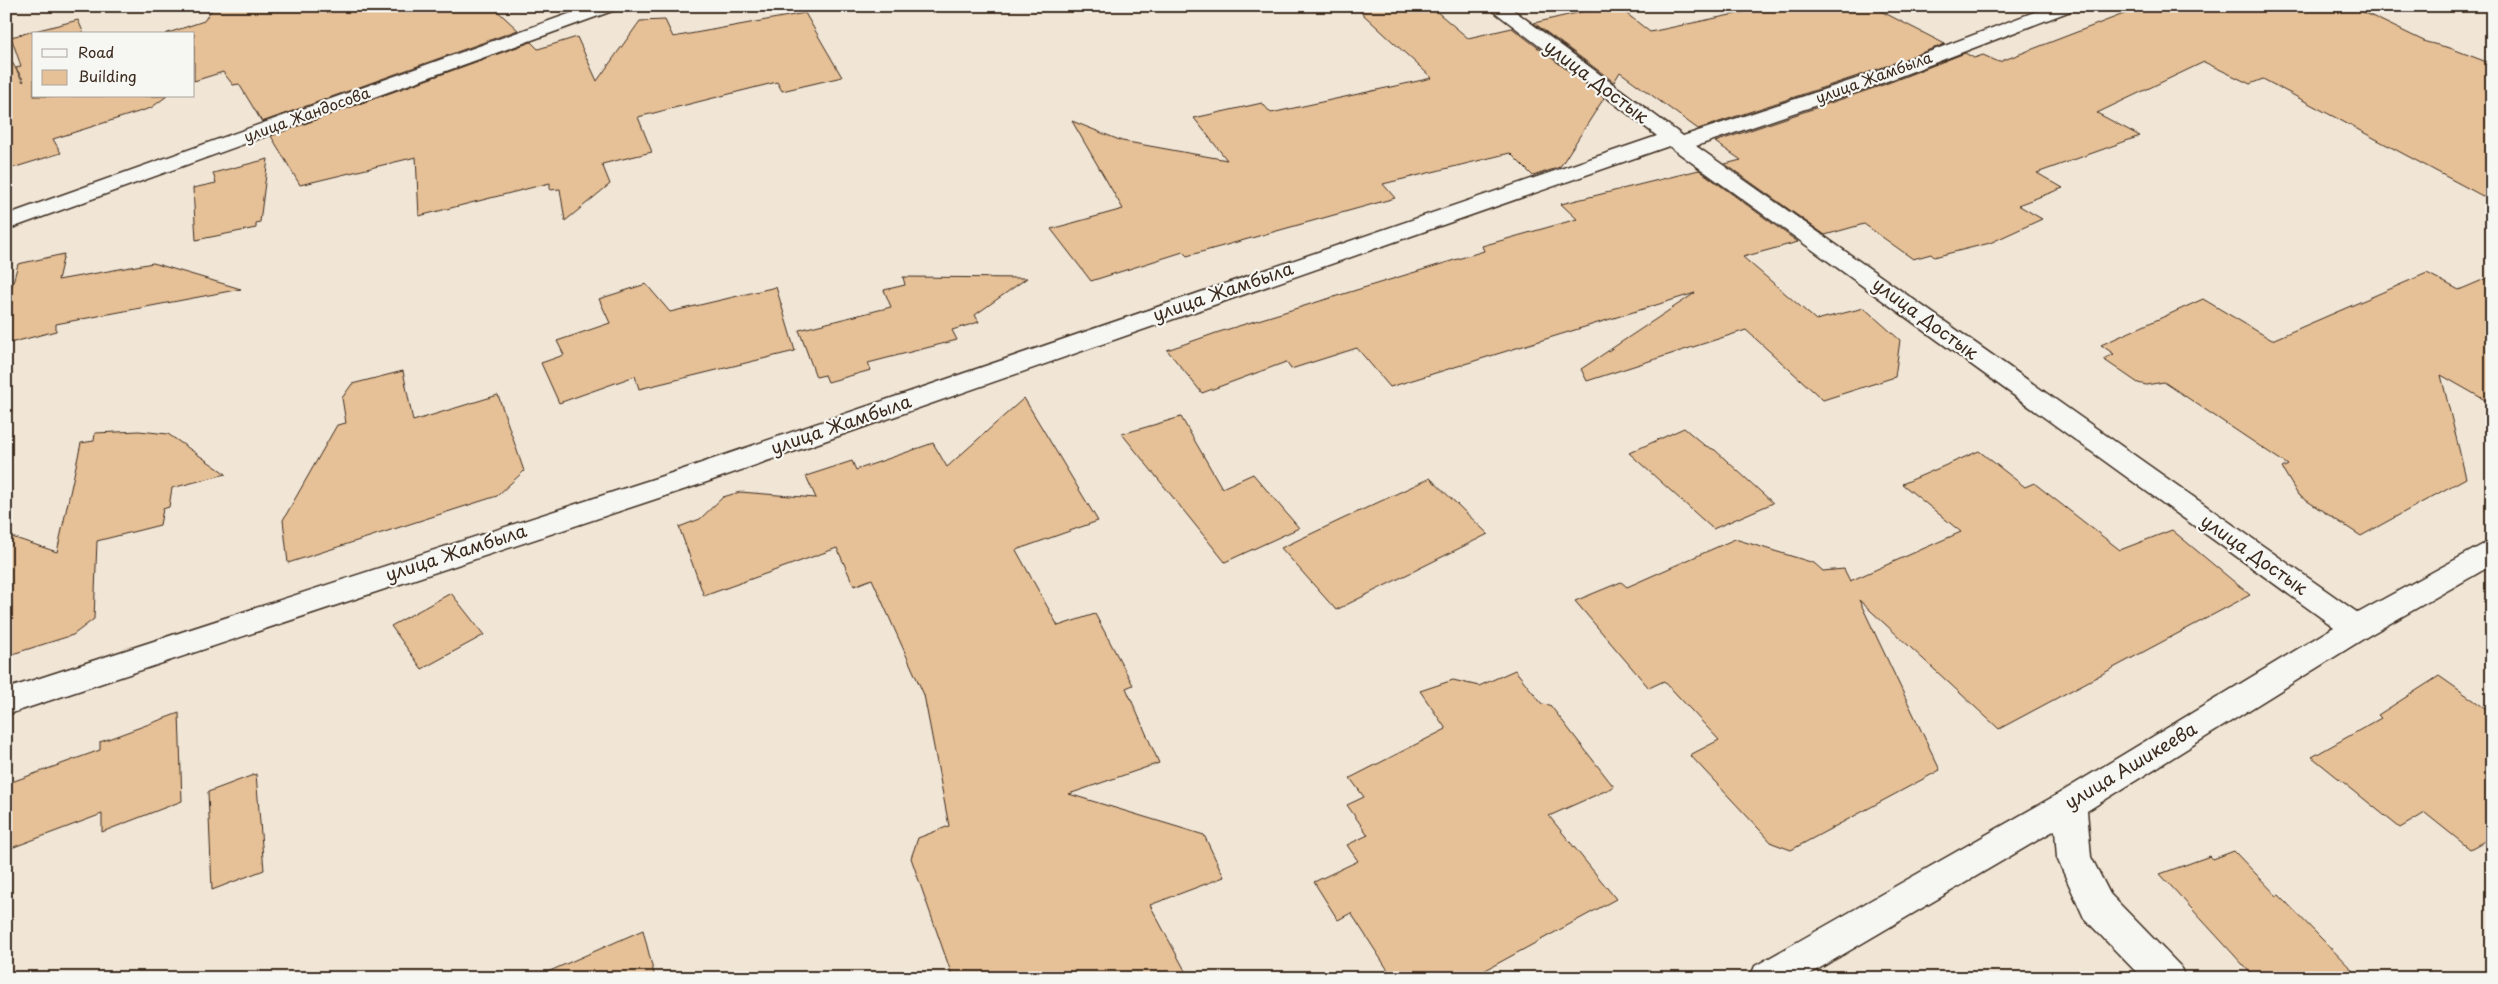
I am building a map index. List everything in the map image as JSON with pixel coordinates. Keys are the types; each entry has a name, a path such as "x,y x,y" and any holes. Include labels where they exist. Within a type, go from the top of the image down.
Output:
{"street":[{"name":"улица Жандосова","path":"6,223 609,6"},
{"name":"улица Достык","path":"1496,6 1676,141 2357,628"},
{"name":"улица Жамбыла","path":"6,702 694,476 1676,141 1731,129 1864,83 2067,6"},
{"name":"улица Ашикеева","path":"1768,978 2070,804 2357,628 2492,552"},
{"path":"2070,804 2074,858 2097,906 2167,978"}],"building":[{"path":"214,6 492,6 518,30 262,122 239,84 233,85 223,72 195,81 195,32 171,32 204,21"},
{"path":"1354,6 1430,6 1468,38 1512,28 1604,98 1560,167 1533,176 1510,153 1383,184 1395,198 1187,256 1183,252 1091,281 1051,229 1123,209 1072,121 1122,141 1227,160 1194,118 1262,103 1271,113 1432,78"},
{"path":"1606,6 1617,6 1650,32 1773,6 1871,6 1945,44 1867,73 1698,129 1620,72 1614,82 1534,23"},
{"path":"2156,6 2351,6 2426,42 2450,48 2492,64 2492,201 2263,79 2250,84 2204,62 2097,113 2140,136 2037,173 2063,188 2018,205 2042,219 1990,243 1934,257 1931,254 1913,259 1864,224 1825,235 1725,164 1741,160 1715,142 1883,85 1965,53 1974,58 1983,55 1999,62 2134,10"},
{"path":"805,13 842,77 782,91 777,82 638,117 652,152 602,164 610,184 565,221 560,189 550,190 550,183 419,216 416,157 300,185 271,136 531,42 538,49 577,37 597,81 640,21 665,20 673,37"},
{"path":"78,20 83,32 32,32 32,98 164,98 151,108 53,139 61,153 6,170 6,51 23,82 24,81 16,68 21,66 11,37"},
{"path":"268,159 260,222 256,223 256,228 196,240 193,188 216,183 213,173"},
{"path":"1699,170 1798,242 1743,257 1816,320 1864,308 1900,340 1895,377 1823,400 1746,330 1587,381 1581,369 1695,293 1390,387 1357,348 1291,369 1286,362 1202,393 1167,350 1219,332 1484,251 1482,246 1577,219 1561,204"},
{"path":"64,254 58,280 153,263 241,289 56,324 56,331 6,344 6,308 18,264"},
{"path":"2427,273 2459,290 2492,276 2492,404 2441,375 2466,478 2361,536 2298,495 2282,468 2288,465 2164,382 2146,385 2138,383 2103,359 2114,354 2101,345 2203,299 2272,340"},
{"path":"903,277 1027,278 975,315 979,322 952,330 957,340 868,363 871,370 828,382 825,375 816,377 799,330 891,307 884,290 905,285"},
{"path":"646,284 670,312 776,287 795,351 639,389 635,376 559,403 541,363 564,355 557,341 610,323 599,299"},
{"path":"403,371 413,421 498,395 524,471 497,496 288,563 283,520 337,425 346,423 342,398 352,384"},
{"path":"1024,398 1098,521 1016,550 1058,626 1095,614 1133,685 1126,688 1159,763 1069,794 1204,835 1224,877 1150,905 1189,978 953,978 911,858 918,838 949,826 924,695 872,579 854,586 837,548 704,596 679,527 700,519 723,497 740,492 816,498 806,476 852,461 856,470 933,443 947,467"},
{"path":"1181,417 1222,488 1253,474 1299,528 1225,562 1122,434"},
{"path":"1684,428 1704,445 1715,450 1773,503 1713,529 1629,453"},
{"path":"139,431 168,434 226,474 172,488 169,507 163,509 160,525 97,541 94,619 73,635 6,656 6,535 57,552 81,443 94,441 95,433"},
{"path":"1979,451 2025,487 2034,483 2120,550 2172,530 2250,595 1999,729 1859,600 1940,770 1791,850 1772,843 1690,755 1719,740 1664,681 1649,688 1575,601 1621,582 1627,587 1735,539 1814,563 1823,571 1844,569 1850,581 1961,532 1902,484"},
{"path":"1430,478 1488,534 1336,610 1281,548"},
{"path":"451,593 484,635 422,669 391,626"},
{"path":"1515,670 1542,704 1550,705 1614,787 1549,816 1616,899 1471,978 1393,978 1351,913 1338,920 1314,882 1358,861 1347,845 1368,835 1347,805 1364,797 1350,778 1446,729 1420,691 1453,680 1479,686"},
{"path":"2439,676 2492,713 2492,837 2470,849 2425,813 2400,828 2312,757 2381,718 2378,715"},
{"path":"179,713 182,801 102,832 102,814 6,850 6,784 100,750 100,742"},
{"path":"256,774 264,870 212,890 208,792"},
{"path":"2234,851 2360,978 2255,978 2160,874 2210,856 2213,859"},
{"path":"643,930 655,978 534,978"}]}
